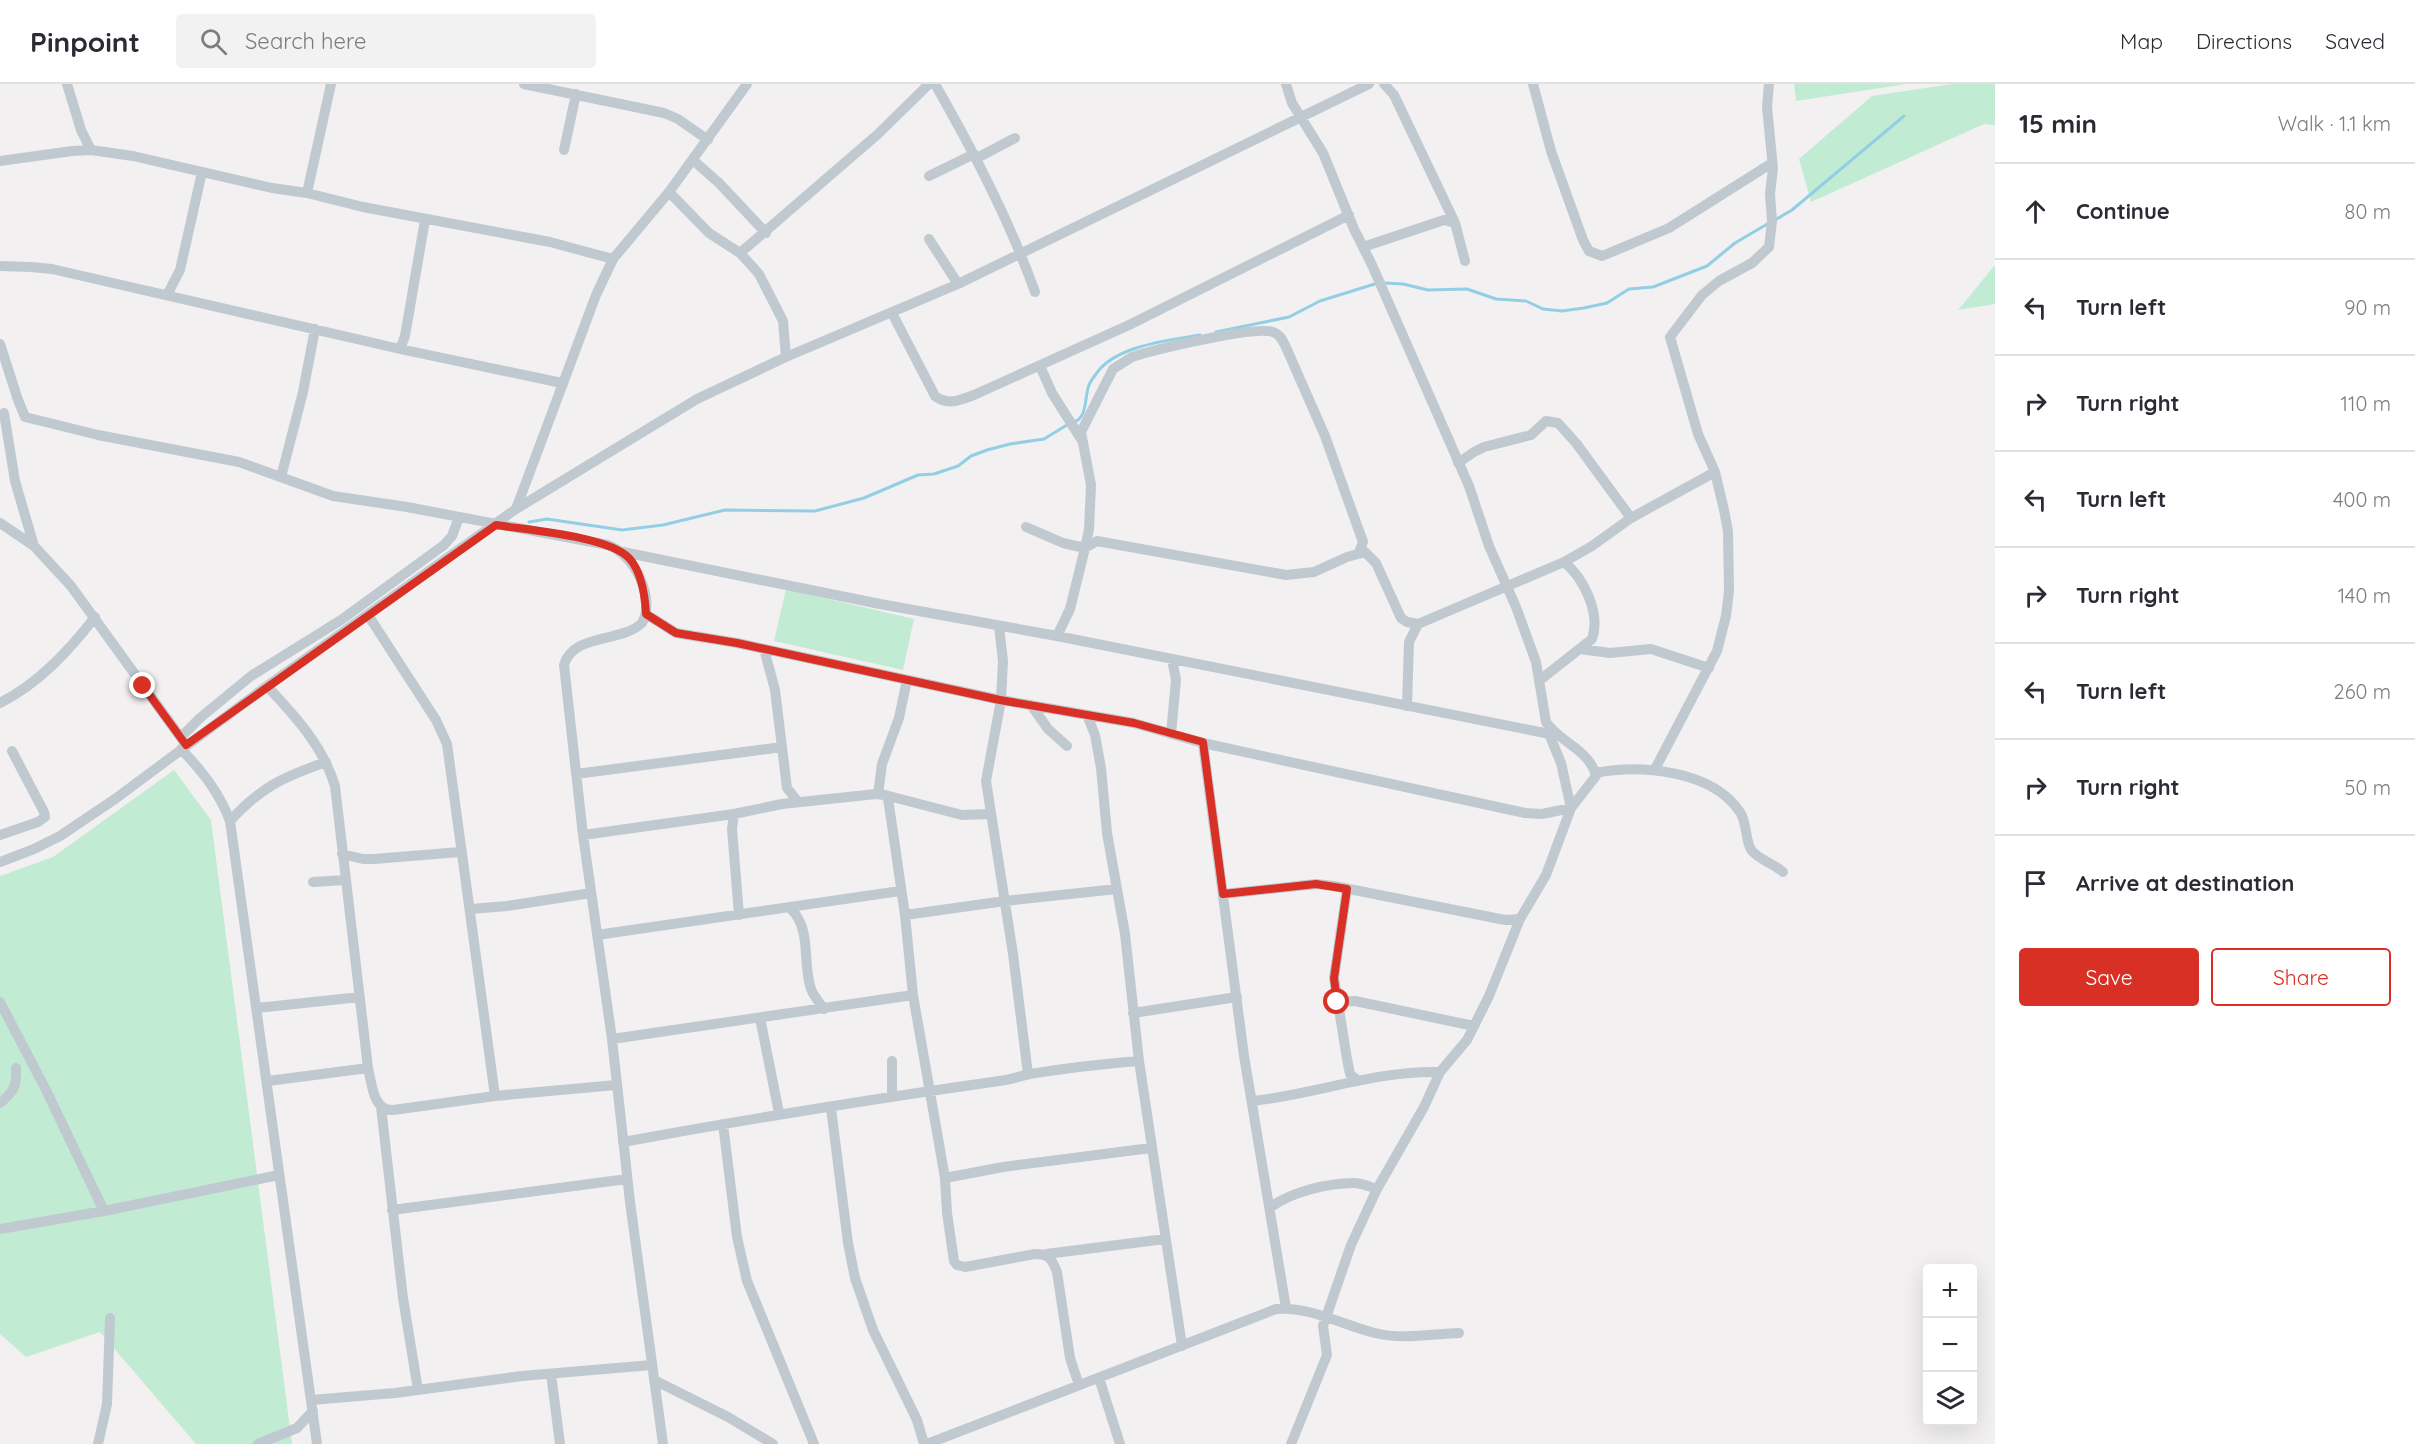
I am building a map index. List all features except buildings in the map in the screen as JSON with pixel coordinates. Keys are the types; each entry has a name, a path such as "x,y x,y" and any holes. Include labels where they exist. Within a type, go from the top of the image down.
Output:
{"street":[{"path":"67,84 81,130 91,150"},
{"path":"307,193 332,84"},
{"path":"524,84 664,113 678,119 708,140"},
{"path":"564,150 581,95 588,84"},
{"path":"516,509 596,295 613,259 669,192 747,84"},
{"path":"740,254 870,141 929,84"},
{"path":"935,84 975,156 1021,252 1035,291"},
{"path":"1287,84 1292,103 1323,153 1458,463 1505,587 1528,638 1540,680 1543,711 1550,728 1555,735 1580,752 1595,773 1595,778 1571,808 1546,875 1520,920 1467,1040 1440,1072 1428,1100 1377,1189 1351,1245 1325,1318 1323,1333 1328,1355 1291,1444"},
{"path":"0,862 60,836 115,799 182,744 516,509 697,399 786,357 958,284 1369,84"},
{"path":"1384,84 1394,95 1455,223 1465,261"},
{"path":"1533,84 1551,151 1580,232 1589,251 1602,256 1669,228 1772,163"},
{"path":"1654,770 1709,668 1724,626 1729,591 1728,531 1715,472 1698,434 1670,337 1702,295 1719,281 1752,262 1769,247 1772,221 1770,194 1772,163 1767,106 1768,84"},
{"path":"72,151 81,130"},
{"path":"929,176 1015,138"},
{"path":"0,161 91,150 133,156 425,220 550,242 613,259"},
{"path":"693,160 719,183 766,232"},
{"path":"167,295 180,270 202,172"},
{"path":"669,192 709,232 740,254 759,274 785,327 786,357"},
{"path":"892,313 928,387 940,401 950,402 974,395 1129,325 1349,216"},
{"path":"400,349 405,336 425,220"},
{"path":"1363,247 1444,220 1455,223"},
{"path":"929,239 958,284"},
{"path":"0,266 52,269 400,349 562,383"},
{"path":"281,477 315,329"},
{"path":"1057,636 1070,609 1089,530 1091,485 1082,439 1083,428 1113,369 1145,353 1242,333 1272,332 1279,336 1325,436 1363,542 1359,552"},
{"path":"0,344 18,400 26,417"},
{"path":"1040,366 1052,393 1082,439"},
{"path":"34,546 15,481 2,413 98,435 212,456 333,496 570,537 608,545 622,552 1555,735"},
{"path":"1458,463 1474,452 1531,435 1546,421 1554,422 1576,443 1631,518"},
{"path":"1085,548 1090,543 1102,540 1286,575 1314,572 1359,552 1365,552 1376,564 1401,618 1418,624 1564,562 1592,546 1631,518 1715,472"},
{"path":"182,744 200,717 251,676 341,620 444,545 452,536 459,517"},
{"path":"0,523 34,546 53,565 95,617 221,798 230,821 268,1081 316,1444"},
{"path":"1026,527 1055,540 1085,548"},
{"path":"622,552 635,567 639,576 646,614 642,623 634,630 581,646 569,654 564,663 583,835 612,1039 627,1179 663,1444"},
{"path":"1540,680 1580,650 1592,639 1595,631 1594,618 1580,577 1564,562"},
{"path":"646,614 676,633 764,649 1000,700 1134,723 1203,742 1525,813 1542,814 1571,808"},
{"path":"368,615 442,729 450,759 460,852 471,909 495,1096"},
{"path":"0,703 54,664 95,617"},
{"path":"1407,706 1409,642 1418,624"},
{"path":"999,626 1002,661 1000,700 986,775 1028,1074"},
{"path":"764,649 775,690 788,788 798,802"},
{"path":"1580,650 1610,653 1652,649 1709,668"},
{"path":"1171,734 1176,680 1172,659"},
{"path":"907,680 899,718 882,764 881,795 891,804 913,995 945,1178 952,1256 957,1265 965,1267 1035,1254 1165,1239"},
{"path":"267,686 305,728 326,762 335,786 368,1068 376,1098 381,1107 403,1298 418,1390"},
{"path":"1031,705 1048,729 1067,746"},
{"path":"1530,730 1543,711"},
{"path":"1087,715 1097,744 1125,934 1151,1148 1182,1346"},
{"path":"1555,735 1571,808"},
{"path":"1203,742 1244,1056 1254,1101 1262,1169 1286,1308"},
{"path":"576,774 782,747"},
{"path":"0,835 38,822 45,817 12,751"},
{"path":"230,821 242,807 279,779 326,762"},
{"path":"1595,773 1654,770 1704,783 1734,804 1746,824 1749,843 1754,853 1783,872"},
{"path":"782,804 788,788"},
{"path":"583,835 734,814 782,804 881,795 962,815 990,814"},
{"path":"221,798 242,807"},
{"path":"734,814 732,829 739,915"},
{"path":"342,854 363,860 374,860 460,852"},
{"path":"312,882 345,880"},
{"path":"1223,894 1316,884 1505,920 1520,920"},
{"path":"904,915 1117,889"},
{"path":"1347,889 1334,978 1350,1074 1358,1081"},
{"path":"597,935 791,909 900,891"},
{"path":"471,909 591,893"},
{"path":"791,909 798,916 802,927 810,987 824,1009"},
{"path":"612,1039 913,995"},
{"path":"1133,1013 1237,997"},
{"path":"257,1008 360,998"},
{"path":"1337,1002 1355,1000 1474,1026"},
{"path":"0,1002 46,1090 104,1211"},
{"path":"760,1018 779,1113"},
{"path":"892,1061 892,1096"},
{"path":"623,1142 779,1113 831,1108 928,1090 1005,1080 1028,1074 1139,1061"},
{"path":"0,1103 12,1094 15,1088 16,1068"},
{"path":"268,1081 368,1068"},
{"path":"1254,1101 1358,1081 1440,1072"},
{"path":"381,1107 385,1110 393,1110 495,1096 616,1085"},
{"path":"831,1108 848,1243 855,1278 873,1330 922,1431 926,1444 1182,1346 1256,1315 1286,1308 1397,1337 1459,1333"},
{"path":"723,1124 737,1237 747,1281 814,1444"},
{"path":"945,1178 1003,1167 1151,1148"},
{"path":"0,1229 104,1211 279,1175"},
{"path":"392,1210 627,1179"},
{"path":"1270,1207 1291,1196 1343,1184 1356,1183 1377,1189"},
{"path":"1046,1254 1053,1260 1057,1272 1070,1358 1079,1385"},
{"path":"98,1444 107,1404 110,1318"},
{"path":"258,1444 297,1428 312,1406 418,1390 652,1365"},
{"path":"551,1374 560,1444"},
{"path":"1100,1378 1120,1444"},
{"path":"654,1380 728,1417 773,1444"}],"green space":[{"path":"1794,84 1906,84 1796,101"},
{"path":"1952,84 1995,84 1995,125 1984,124 1811,202 1799,159 1872,96"},
{"path":"1995,265 1995,304 1958,310"},
{"path":"786,589 914,619 903,670 774,641"},
{"path":"174,770 211,820 292,1444 196,1444 100,1332 26,1357 0,1334 0,876 53,857"}],"waterway":[{"path":"1775,220 1792,210 1904,116"},
{"path":"1385,283 1403,284 1428,290 1467,289 1496,299 1526,301 1543,309 1562,311 1584,308 1607,303 1629,289 1653,287 1707,266 1735,243 1769,223"},
{"path":"1216,332 1289,317 1320,301 1378,283"},
{"path":"1074,422 1084,412 1087,390 1091,381 1108,362 1146,345 1200,335"},
{"path":"529,522 547,519 622,530 663,525 725,510 815,511 864,498 918,475 934,474 958,466 971,456 987,450 1044,439 1067,425"}],"route":[{"path":"143,686 186,745 496,525 608,545 622,552 635,567 642,586 646,614 676,633 737,643 1000,700 1134,723 1203,742 1223,894 1316,884 1334,885 1347,889 1342,936 1334,978 1337,1002"}]}
